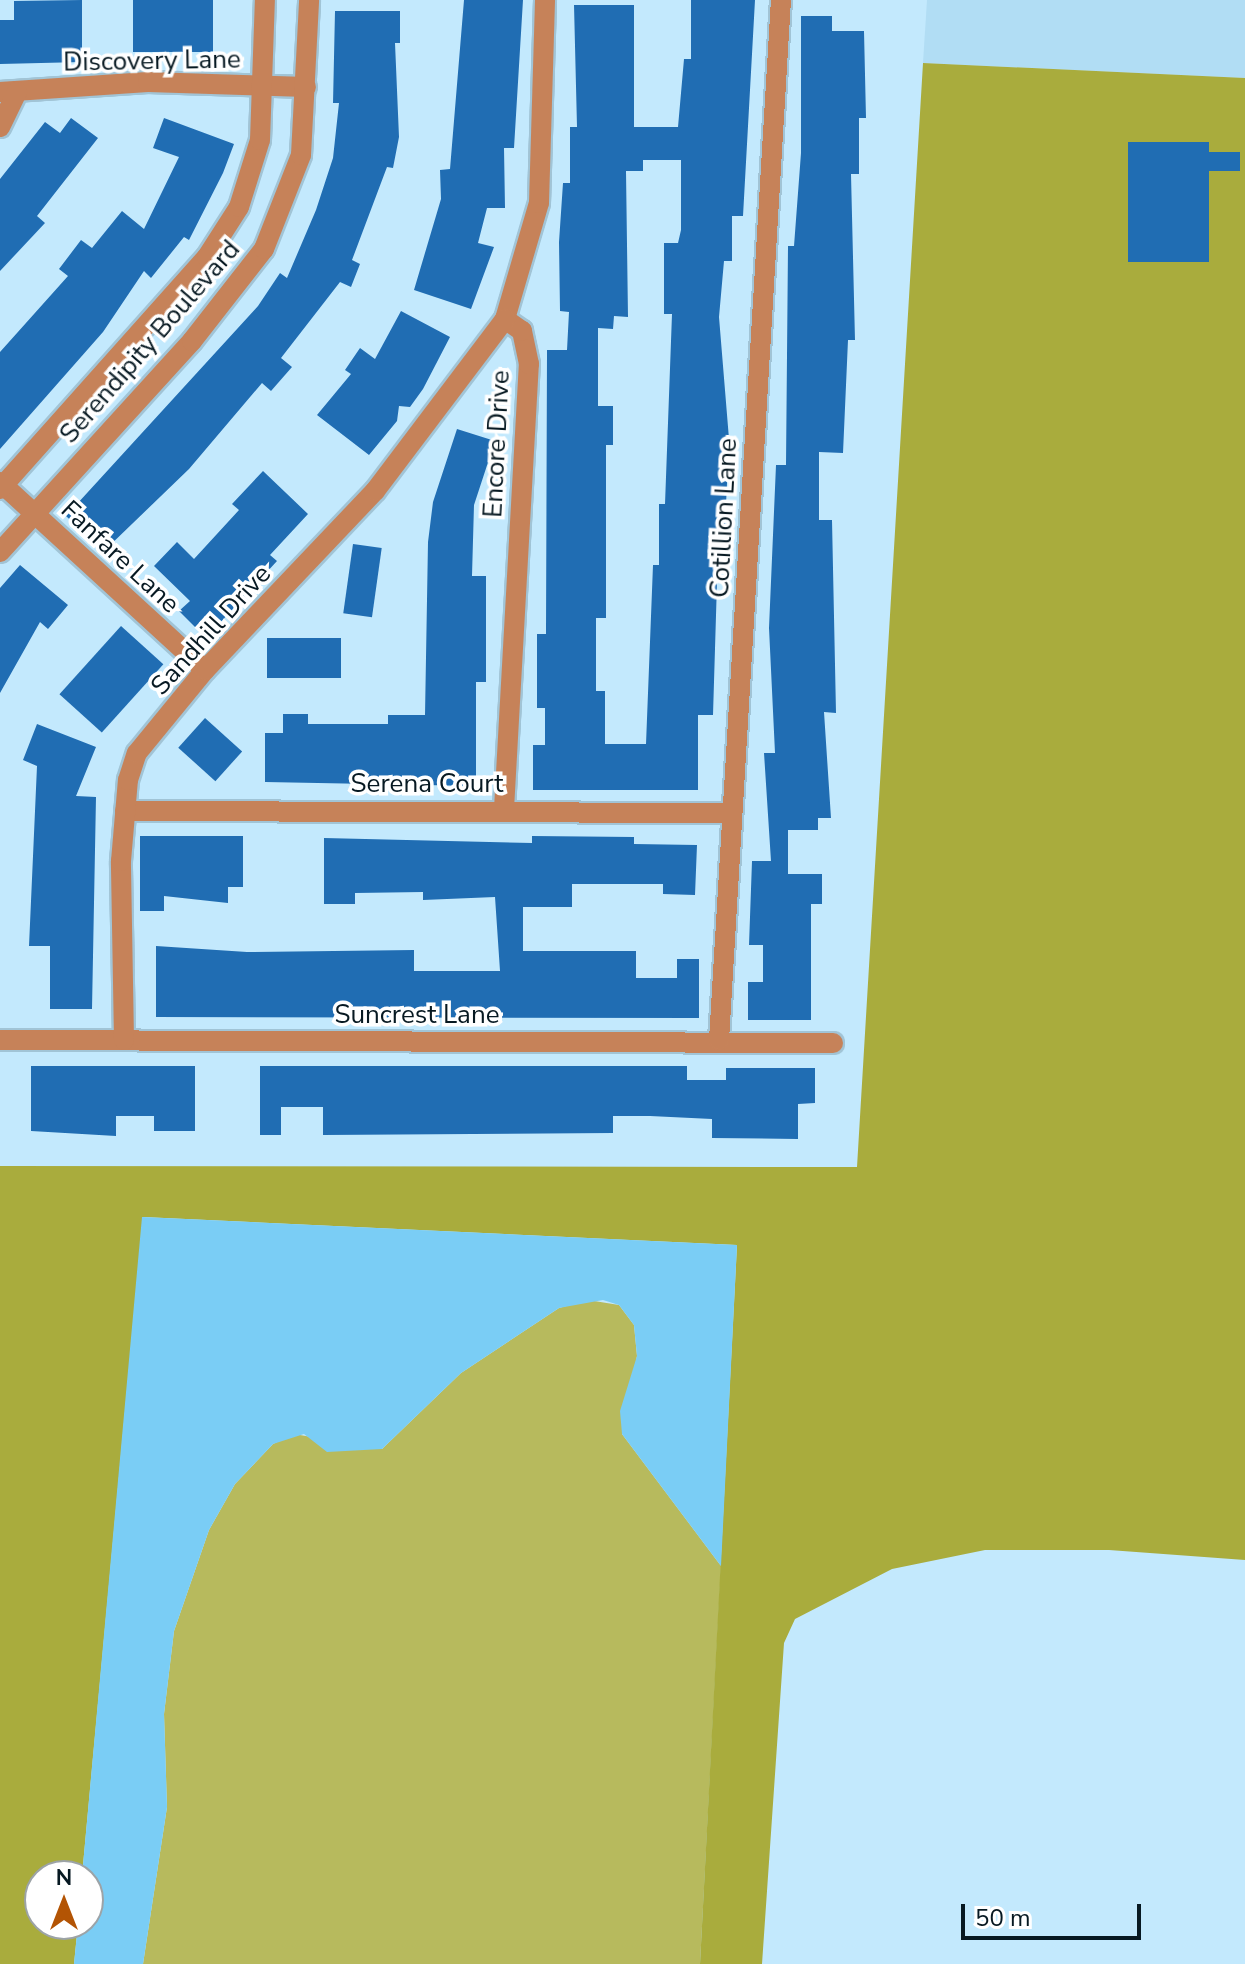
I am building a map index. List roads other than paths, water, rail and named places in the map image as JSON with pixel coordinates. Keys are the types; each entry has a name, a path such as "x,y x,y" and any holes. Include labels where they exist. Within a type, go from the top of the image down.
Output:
{"street":[{"name":"Serendipity Boulevard","path":"1,486 224,235 253,171 264,85 265,0"},
{"name":"Serendipity Boulevard","path":"0,552 192,341 264,249 298,166 306,87 309,0"},
{"path":"505,319 539,203 545,0"},
{"name":"Cotillion Lane","path":"719,1040 730,813 781,0"},
{"name":"Discovery Lane","path":"8,92 148,82 306,87"},
{"path":"0,127 8,92"},
{"name":"Sandhill Drive","path":"124,1040 119,960 125,811 137,753 205,670 375,491 505,319"},
{"name":"Encore Drive","path":"504,809 529,364 522,331 505,319"},
{"name":"Fanfare Lane","path":"1,486 36,514 205,670"},
{"name":"Serena Court","path":"125,811 504,809 730,813"},
{"name":"Suncrest Lane","path":"0,1040 719,1040 833,1043"}],"water":[{"path":"142,1217 737,1245 721,1566 622,1434 620,1411 637,1356 634,1325 619,1305 603,1300 559,1308 461,1373 382,1449 327,1452 304,1434 273,1444 235,1484 209,1530 174,1631 164,1714 167,1807 143,1964 74,1964 76,1940 104,1940 104,1860 83,1860"}]}
